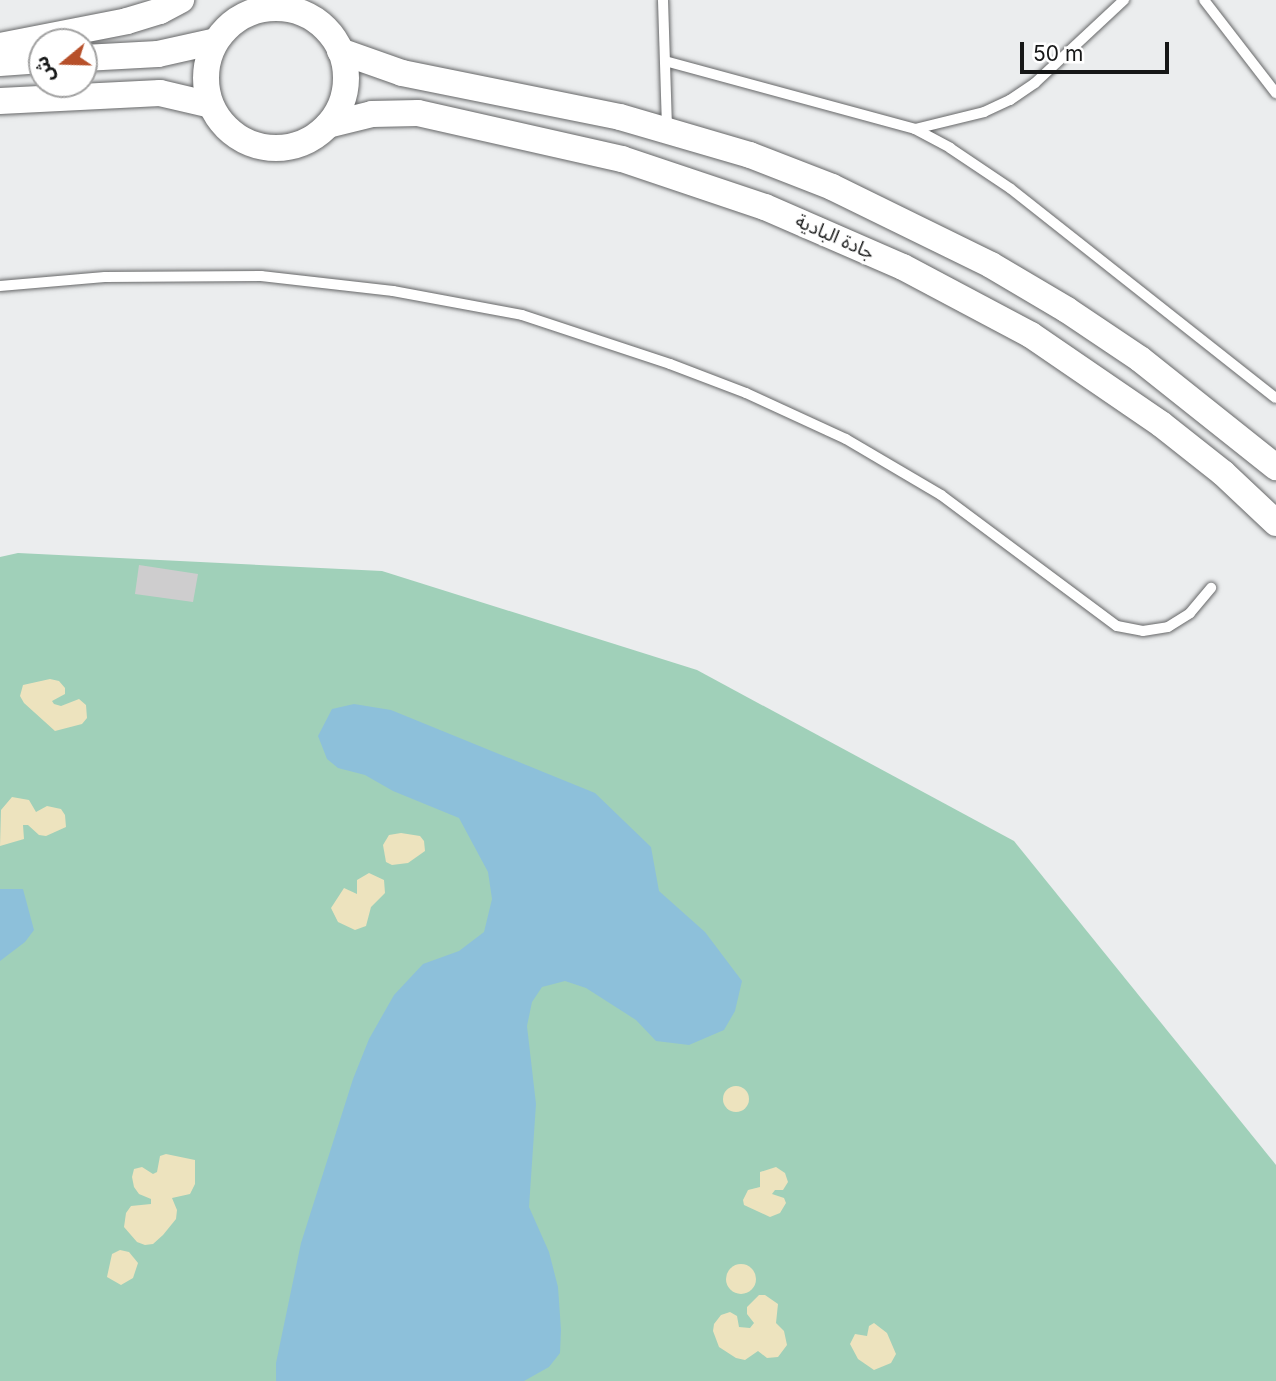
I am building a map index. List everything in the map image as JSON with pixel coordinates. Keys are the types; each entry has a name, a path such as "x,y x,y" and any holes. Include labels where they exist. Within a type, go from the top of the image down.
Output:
{"street":[{"path":"0,46 127,21 160,11 181,0"},
{"path":"310,0 321,24 340,51 346,77 345,90 336,115 328,125 299,145 264,148 232,133 211,105 206,72 216,41 237,19 266,8 298,11 321,24"},
{"path":"98,57 158,54 216,41"},
{"path":"340,51 402,73 580,108 667,130 750,155 832,187 990,265 1140,359 1276,467"},
{"path":"0,64 28,61"},
{"path":"0,101 160,93 211,105"},
{"name":"جادة البادية","path":"328,125 372,114 418,113 622,159 765,207 902,267 1031,335 1161,424 1223,473 1276,523"}],"lane":[{"path":"663,0 667,130"},
{"path":"915,129 984,112 1010,100 1035,83 1124,0"},
{"path":"1204,0 1272,83 1276,93"},
{"path":"665,61 915,129 950,148 1011,189 1276,398"},
{"path":"0,286 105,277 261,276 393,291 522,315 670,363 759,398 846,439 941,495 1117,626 1143,631 1168,626 1190,613 1210,588"}],"green space":[{"path":"18,553 382,571 697,670 1014,841 1276,1165 1276,1381 0,1381 0,557"}],"sand":[{"path":"50,679 59,681 65,688 65,694 52,701 54,704 61,706 79,699 86,705 87,718 82,724 55,731 24,703 20,696 23,685"},
{"path":"12,797 29,800 36,812 47,806 61,809 65,815 66,827 46,836 39,835 28,825 23,825 24,839 0,846 1,810"},
{"path":"401,833 420,836 424,841 425,851 408,863 392,865 386,862 383,845 389,835"},
{"path":"369,873 384,880 385,893 371,907 366,926 355,930 338,922 331,908 344,888 357,894 357,880"},
{"path":"736,1086 745,1090 749,1099 745,1108 736,1112 727,1108 723,1099 727,1090"},
{"path":"166,1154 195,1160 195,1184 190,1194 172,1198 177,1210 176,1219 153,1244 145,1245 137,1242 124,1227 126,1213 131,1206 151,1204 151,1199 139,1194 134,1187 132,1177 134,1169 142,1167 153,1174 157,1172 160,1156"},
{"path":"776,1167 785,1173 788,1182 783,1190 775,1190 772,1194 784,1198 786,1203 780,1213 770,1217 744,1205 743,1200 748,1190 760,1187 760,1172"},
{"path":"120,1250 129,1252 138,1263 133,1278 121,1285 107,1277 112,1254"},
{"path":"741,1264 752,1268 756,1279 752,1290 741,1294 730,1290 726,1279 730,1268"},
{"path":"759,1295 765,1295 778,1304 776,1323 784,1331 787,1345 778,1357 767,1358 758,1351 745,1360 736,1358 719,1347 713,1331 714,1324 721,1315 730,1312 737,1316 739,1327 750,1328 754,1323 747,1314 747,1307"},
{"path":"874,1323 887,1333 896,1354 891,1363 874,1370 858,1359 850,1344 855,1334 867,1336 869,1326"}],"water":[{"path":"354,704 391,710 595,793 651,847 659,891 705,932 742,981 735,1011 724,1030 689,1045 656,1041 636,1020 586,988 565,981 542,987 532,1002 527,1026 536,1104 529,1207 549,1252 558,1287 561,1330 560,1353 549,1367 524,1381 276,1381 276,1363 301,1243 353,1079 369,1039 394,995 423,964 459,951 484,932 492,899 488,872 459,818 393,791 365,775 338,768 327,759 318,736 332,709"},
{"path":"0,889 23,889 34,930 25,942 0,961"}],"building":[{"path":"139,565 198,574 193,602 135,594"}]}
